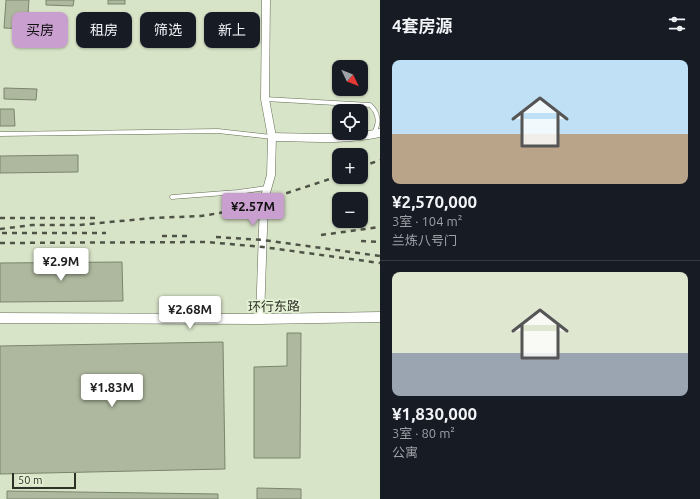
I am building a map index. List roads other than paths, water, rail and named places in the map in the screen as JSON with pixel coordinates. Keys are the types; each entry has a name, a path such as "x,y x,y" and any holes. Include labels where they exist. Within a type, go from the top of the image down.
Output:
{"street":[{"path":"260,319 264,200 271,175 272,137 265,99 266,0"},
{"path":"272,137 340,138 380,134"},
{"name":"环行东路","path":"0,318 380,318"}],"lane":[{"path":"265,99 370,105 375,109 379,120 378,126 371,135"},
{"path":"0,134 218,131 272,137"},
{"path":"172,197 268,188"}],"railway":[{"path":"368,164 380,160"},
{"path":"0,229 32,225 79,225 152,218 201,216 232,211 332,178"},
{"path":"0,218 96,218"},
{"path":"321,235 380,227"},
{"path":"2,233 106,233"},
{"path":"162,236 188,236"},
{"path":"216,237 263,240 380,256"},
{"path":"361,241 380,242"},
{"path":"0,243 207,242 263,247 380,263"}]}
